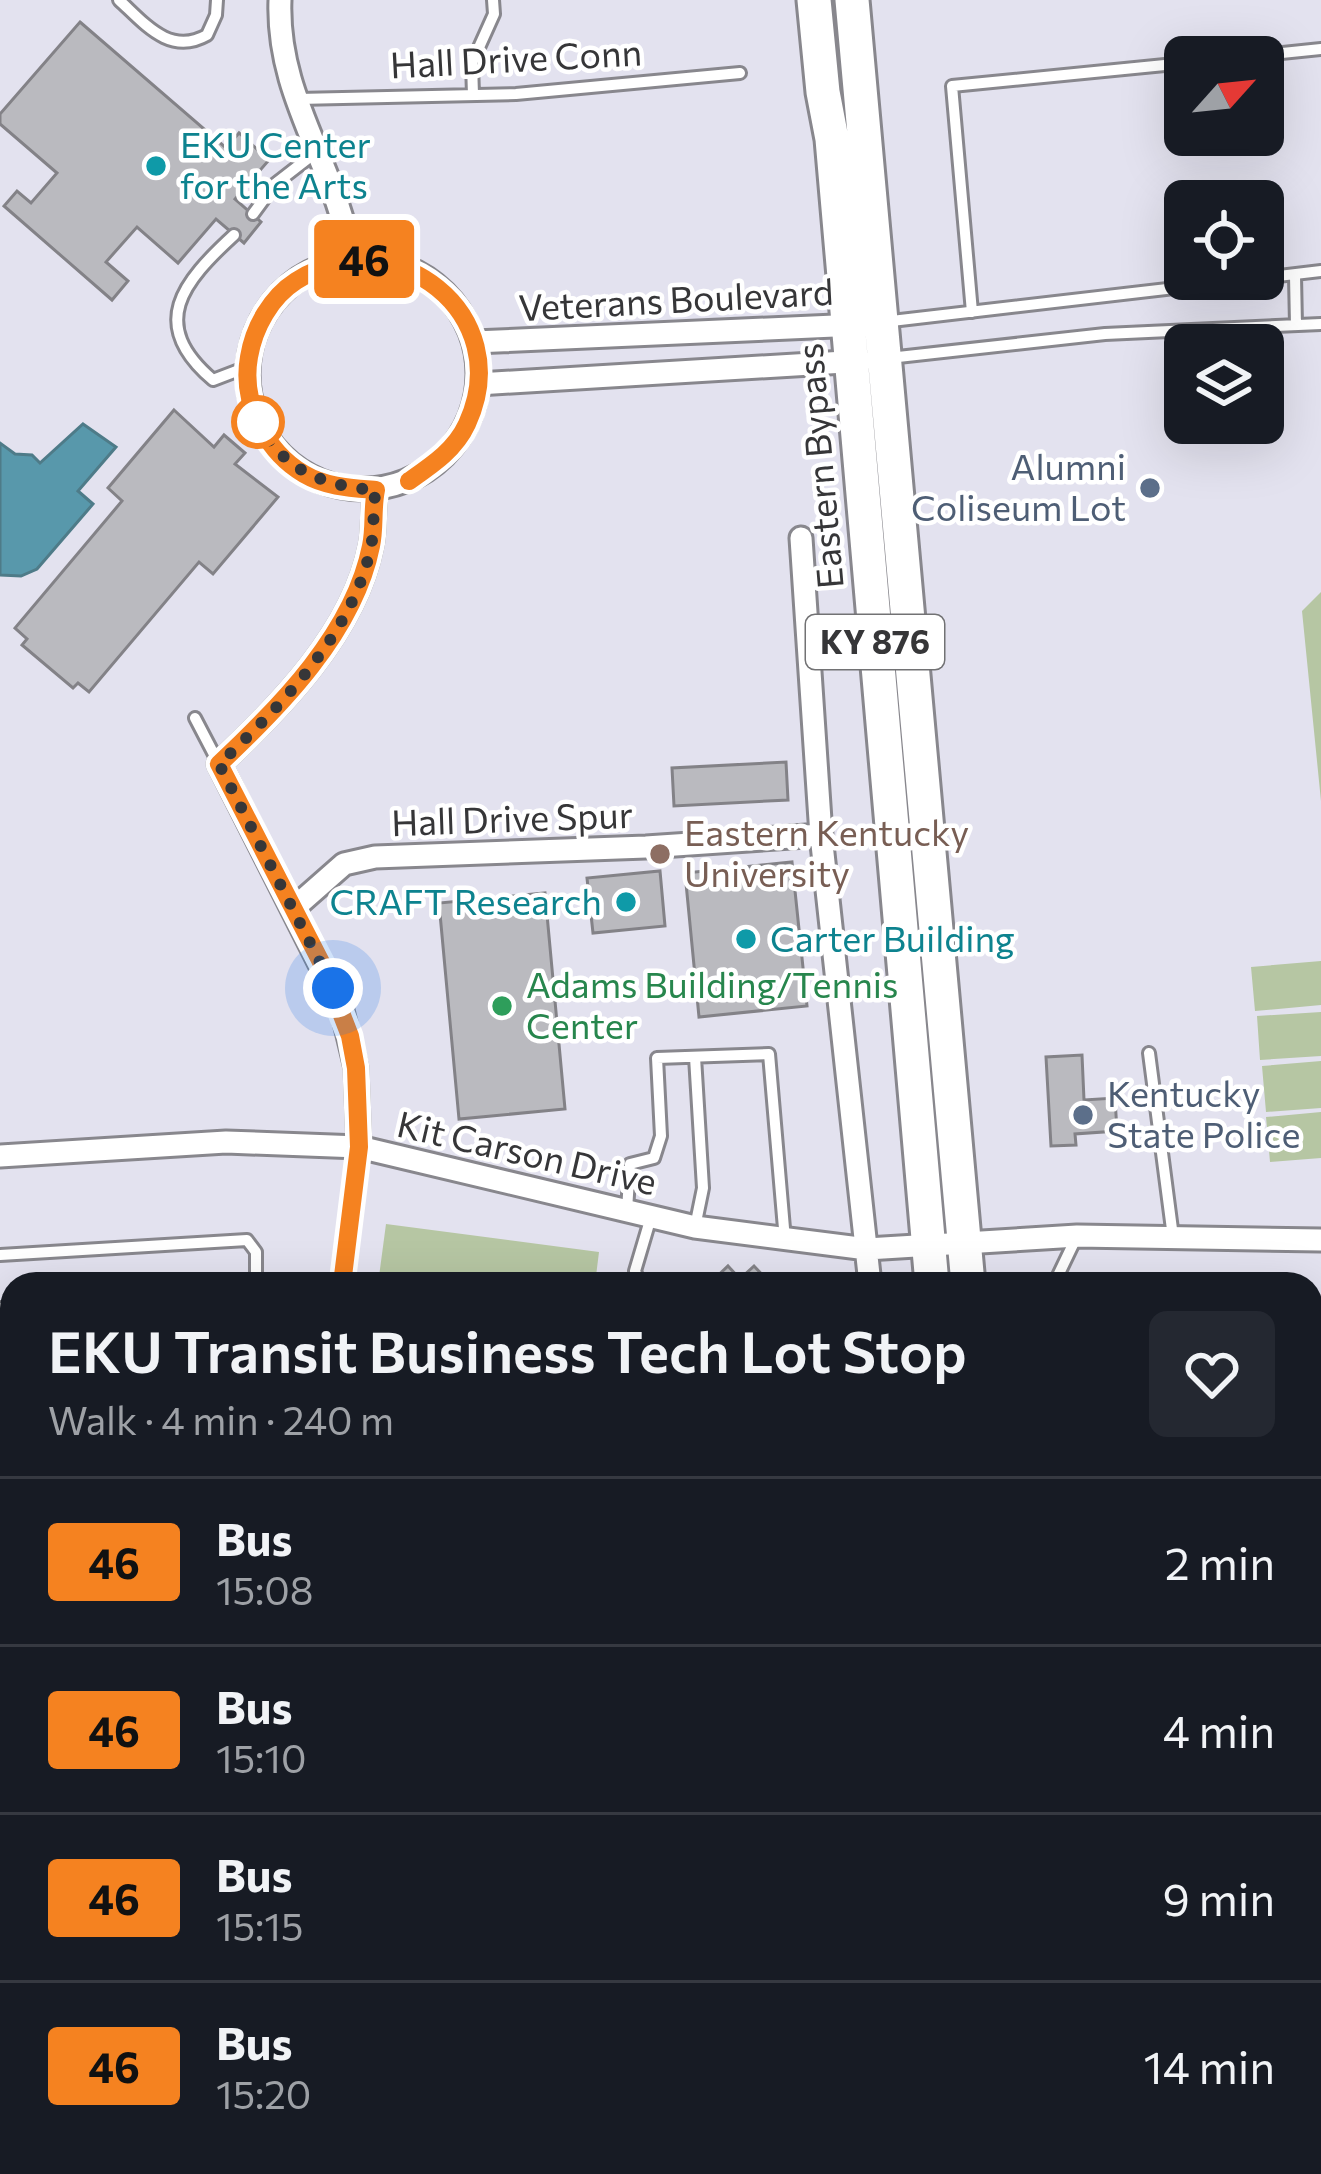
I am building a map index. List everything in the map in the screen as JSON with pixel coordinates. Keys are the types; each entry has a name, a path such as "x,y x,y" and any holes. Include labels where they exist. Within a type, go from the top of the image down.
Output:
{"main road":[{"name":"Eastern Bypass","path":"814,0 832,139 931,1272"},
{"name":"Eastern Bypass","path":"852,0 967,1272"}],"street":[{"path":"280,0 279,34 295,99 345,217 351,259"},
{"path":"351,259 382,260 413,270 440,288 460,313 474,342 478,384 467,424 443,458 409,481 376,490 336,487 305,475 279,454 260,428 250,398 247,368 263,315 286,287 316,268 351,259"},
{"name":"Veterans Boulevard","path":"474,342 882,322"},
{"name":"Veterans Boulevard","path":"478,384 885,358"},
{"path":"359,1147 356,1068 346,1021 219,764 275,708 337,626 370,553 376,490"},
{"path":"801,538 821,835 869,1272"},
{"name":"Hall Drive Spur","path":"294,908 344,864 376,856 646,847 821,835"},
{"name":"Kit Carson Drive","path":"0,1156 226,1142 359,1147 695,1227 867,1249 1077,1236 1321,1240"}],"lane":[{"path":"119,0 149,28 183,44 207,34 217,0"},
{"path":"473,95 472,63 494,14 493,0"},
{"path":"1284,53 1321,50"},
{"path":"972,312 952,86 1164,65"},
{"name":"Hall Drive Conn","path":"295,99 473,95 740,74"},
{"path":"253,214 275,184 315,153"},
{"path":"235,235 200,266 177,302 176,326 184,350 213,380 247,368"},
{"path":"882,322 1321,271"},
{"path":"1294,276 1296,325"},
{"path":"885,358 1105,334 1321,324"},
{"path":"195,718 219,764"},
{"path":"1149,1053 1173,1237"},
{"path":"627,1210 630,1164 654,1158 661,1136 657,1058 769,1054 785,1240"},
{"path":"695,1057 704,1188 695,1227"},
{"path":"343,1272 359,1147"},
{"path":"635,1272 651,1217"},
{"path":"1060,1272 1077,1236"},
{"path":"0,1255 247,1240 256,1252 256,1272"}],"shaded area":[{"name":"Eastern Kentucky University","path":"0,0 1321,0 1321,1272 0,1272"}],"green space":[{"path":"1321,592 1321,801 1302,611"},
{"path":"1321,961 1321,1005 1255,1011 1251,967"},
{"path":"1321,1012 1321,1056 1260,1060 1257,1016"},
{"path":"1321,1061 1321,1108 1266,1112 1262,1066"},
{"path":"1321,1112 1321,1158 1270,1162 1266,1117"},
{"path":"386,1224 599,1252 596,1272 380,1272"}],"water":[{"path":"83,424 116,447 78,491 93,504 37,569 21,576 0,575 0,443 40,463"}],"building":[{"name":"EKU Center for the Arts","path":"80,22 226,148 239,133 269,160 235,199 261,222 244,243 216,219 178,263 137,227 106,262 128,281 112,300 4,206 17,191 31,203 57,173 0,124 0,114"},
{"path":"174,410 214,447 224,435 245,453 235,464 278,497 213,574 199,562 89,692 78,683 73,688 22,645 27,639 15,628 122,501 108,488"},
{"path":"786,762 788,800 674,806 672,768"},
{"name":"Carter Building","path":"792,862 807,1006 699,1017 685,873"},
{"name":"CRAFT Research","path":"660,871 665,926 593,933 587,878"},
{"name":"Adams Building/Tennis Center","path":"545,893 565,1109 459,1119 439,903"},
{"name":"Kentucky State Police","path":"1082,1055 1084,1100 1115,1098 1117,1131 1075,1134 1076,1145 1051,1146 1046,1057"}],"bus line":[{"name":"46","path":"343,1272 359,1147 350,1036 323,966 219,764 275,708 323,648 370,553 376,490 336,487 305,475 279,454 260,428 250,398 247,368 263,315 286,287 316,268 351,259 382,260 413,270 440,288 460,313 474,342 478,384 467,424 443,458 409,481"}],"place":[{"name":"EKU Center for the Arts","path":"156,166"},
{"name":"Alumni Coliseum Lot","path":"1150,488"},
{"name":"Eastern Kentucky University","path":"660,854"},
{"name":"CRAFT Research","path":"626,902"},
{"name":"Carter Building","path":"746,939"},
{"name":"Adams Building/Tennis Center","path":"502,1006"},
{"name":"Kentucky State Police","path":"1083,1115"}],"route":[{"path":"258,422 279,454 305,475 336,487 376,490 370,553 337,626 275,708 219,764 333,988"}]}
